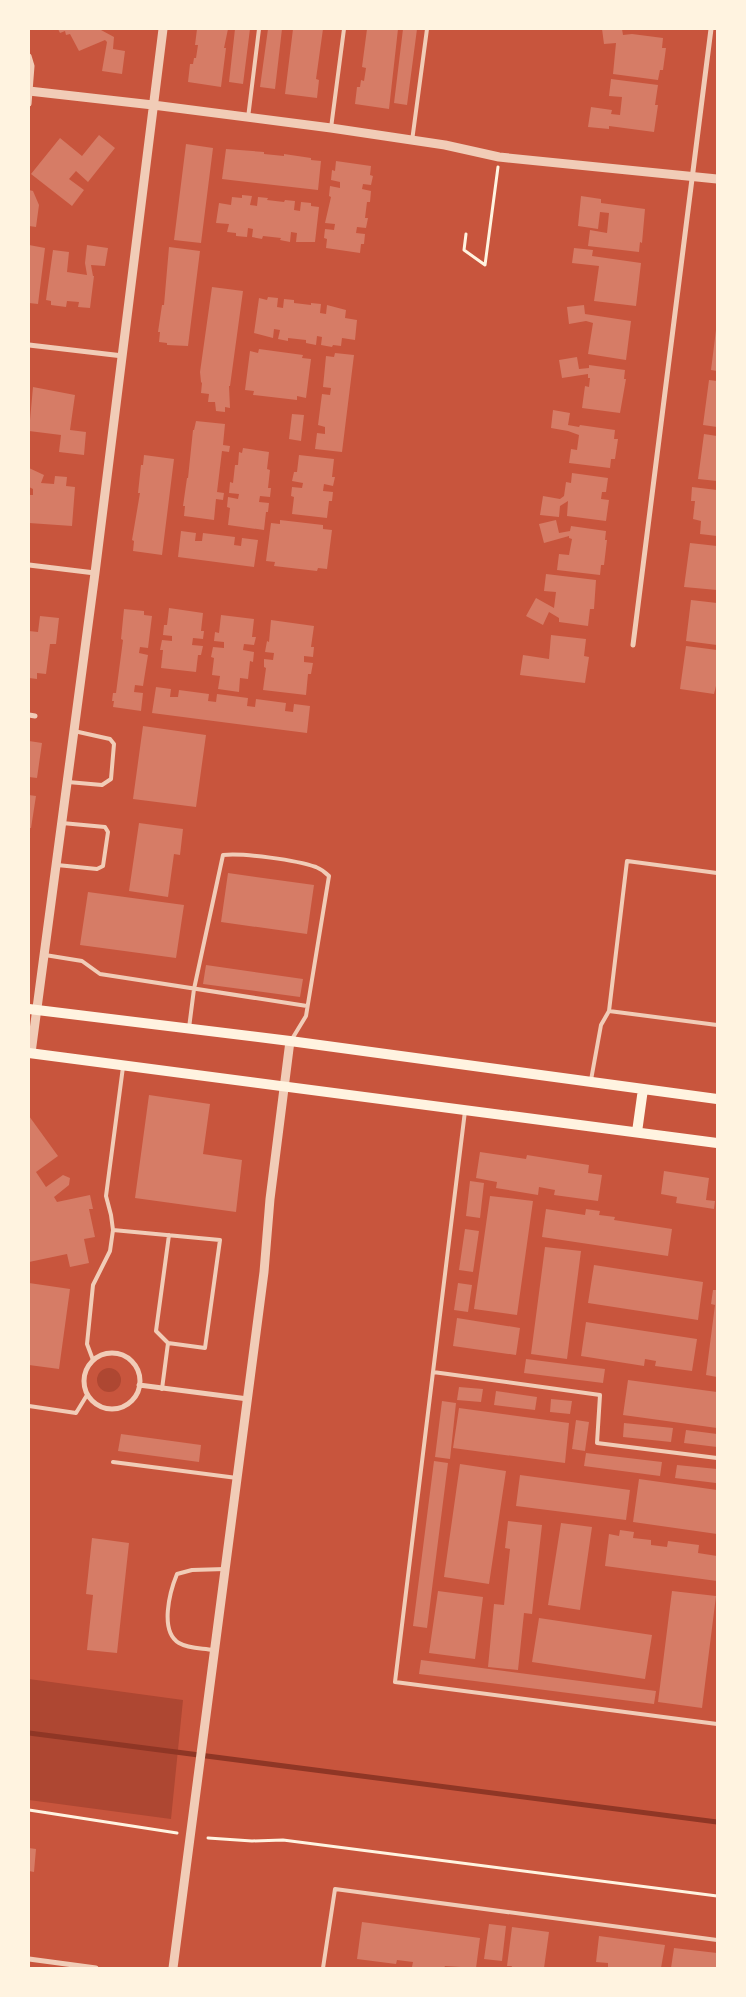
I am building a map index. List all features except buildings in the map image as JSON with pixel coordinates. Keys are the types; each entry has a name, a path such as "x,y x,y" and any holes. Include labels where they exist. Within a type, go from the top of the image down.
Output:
{"main road":[{"path":"33,1009 290,1041 717,1099"},
{"path":"30,1053 717,1143"},
{"path":"637,1132 643,1090"}],"street":[{"path":"30,1053 33,1009 45,955 163,29"},
{"path":"633,645 711,29"},
{"path":"29,56 32,66 29,104"},
{"path":"30,91 153,105 445,144 500,157 717,180"},
{"path":"29,345 122,356"},
{"path":"29,566 95,573"},
{"path":"173,1968 248,1399 290,1041"},
{"path":"109,1353 119,1354 127,1358 138,1372 139,1386 134,1398 127,1405 110,1409 100,1407 93,1402 87,1394 84,1376 93,1360 109,1353"},
{"path":"139,1386 248,1399"},
{"path":"29,1959 96,1968"}],"lane":[{"path":"248,118 259,29"},
{"path":"331,128 344,29"},
{"path":"412,141 426,29"},
{"path":"67,782 102,785 110,779 114,744 110,739 74,731"},
{"path":"56,864 97,869 103,866 108,832 105,827 62,823"},
{"path":"189,1028 194,989 223,855 251,856 306,864 318,868 329,876 306,1016 290,1041"},
{"path":"590,1082 602,1026 609,1011 628,861 717,873"},
{"path":"45,955 82,961 100,974 307,1006"},
{"path":"609,1011 717,1025"},
{"path":"93,1360 86,1344 93,1285 110,1251 113,1230 106,1196 124,1065"},
{"path":"466,1109 395,1682 717,1724"},
{"path":"113,1230 169,1235 220,1240 205,1348 168,1343 156,1330 169,1235"},
{"path":"162,1389 168,1343"},
{"path":"432,1372 600,1395 597,1443 717,1458"},
{"path":"29,1406 76,1413 87,1394"},
{"path":"113,1462 238,1478"},
{"path":"214,1650 188,1647 178,1643 171,1635 167,1615 172,1586 177,1574 192,1570 225,1569"},
{"path":"323,1968 335,1889 717,1940"}],"path":[{"path":"466,234 464,250 485,265 500,157"},
{"path":"29,1810 177,1833"},
{"path":"208,1838 252,1841 283,1840 717,1896"}],"shaded area":[{"path":"109,1368 118,1371 121,1380 118,1389 109,1392 100,1389 97,1380 100,1371"},
{"path":"29,1679 183,1700 171,1819 29,1800"}],"waterway":[{"path":"29,1733 717,1822"}]}
